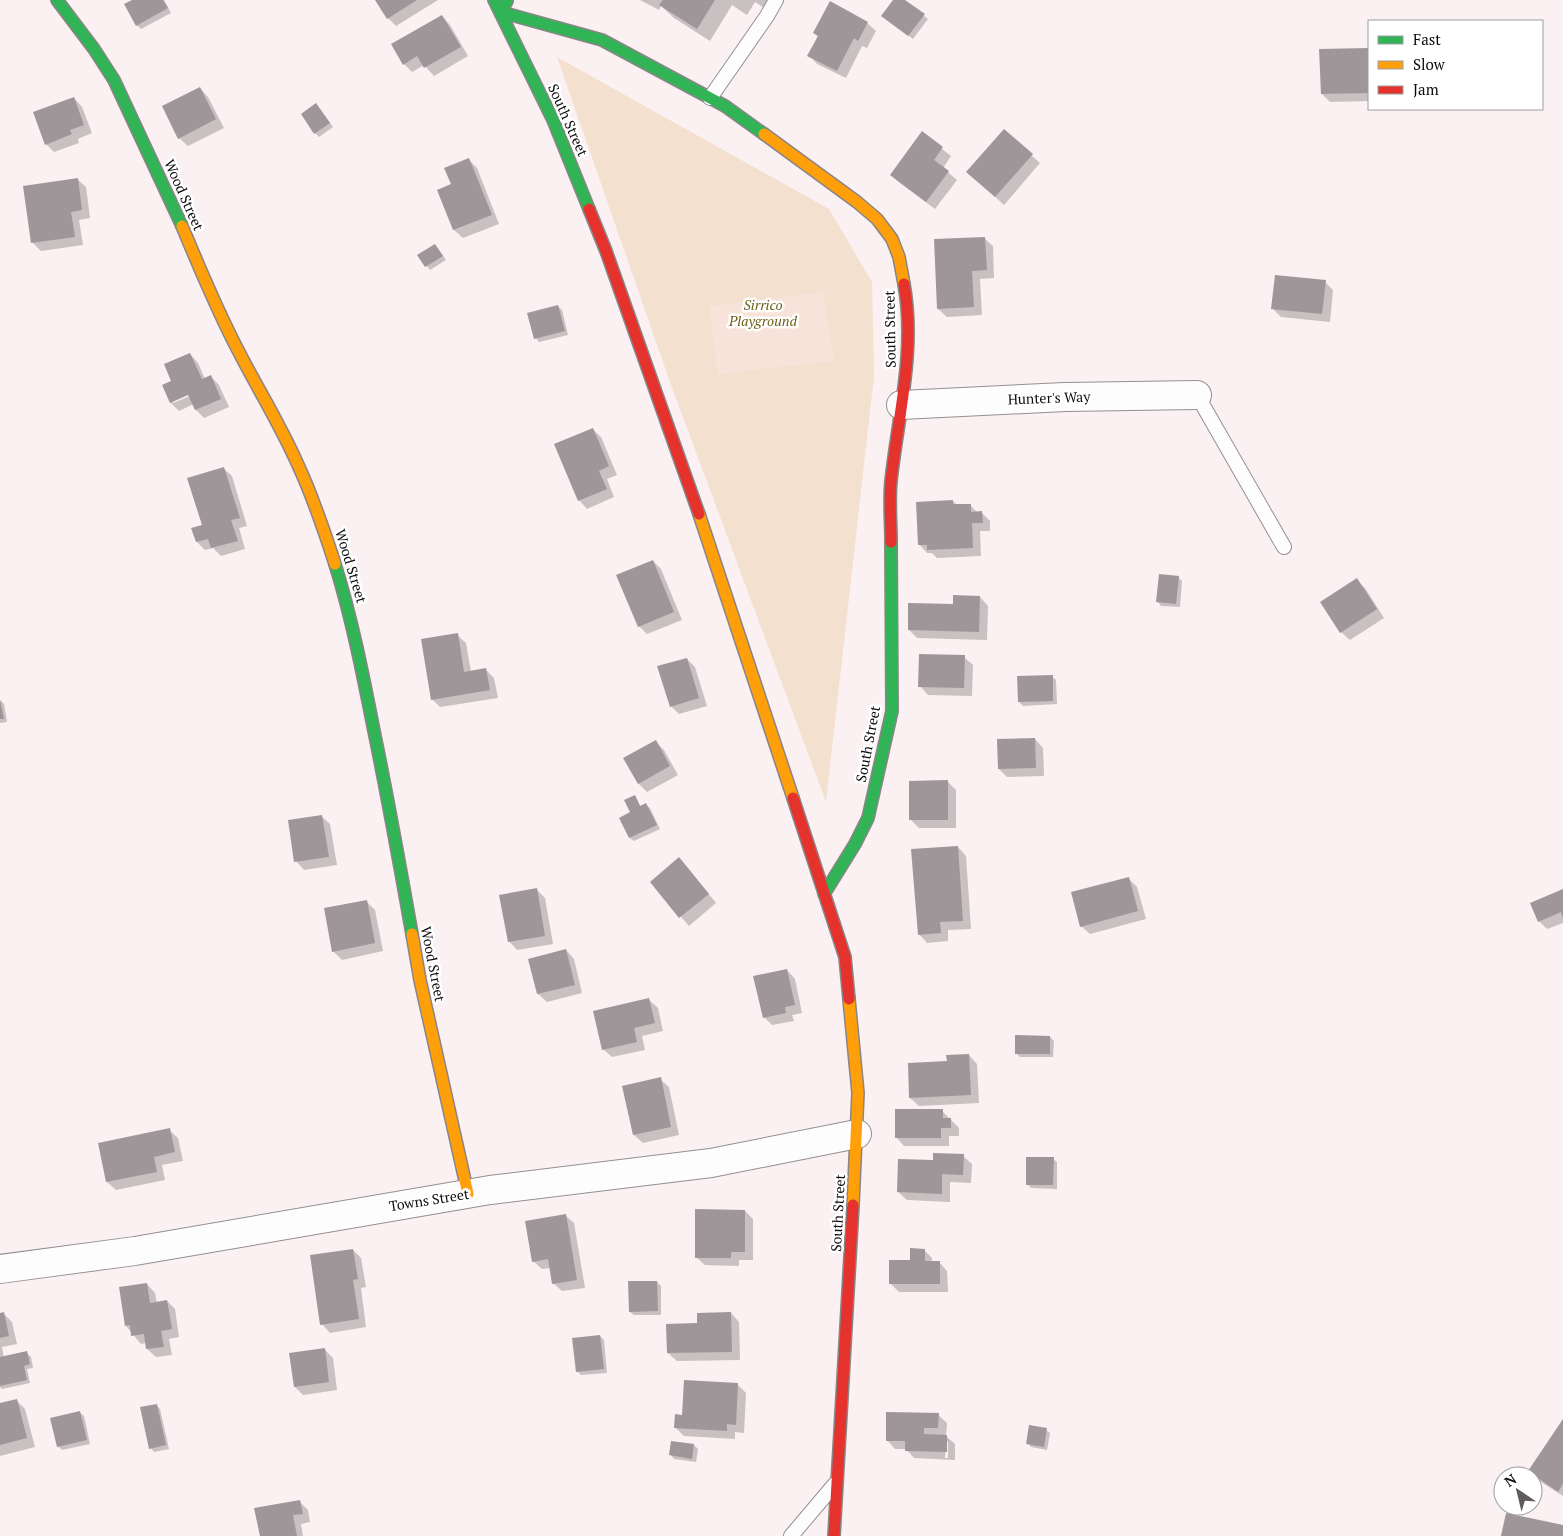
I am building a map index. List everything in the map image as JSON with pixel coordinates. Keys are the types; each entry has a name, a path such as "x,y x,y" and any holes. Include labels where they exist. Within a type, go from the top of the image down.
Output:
{"street":[{"name":"Wood Street","path":"57,0 94,49 114,80 178,216 207,285 239,353 280,426 298,464 326,536 346,600 358,649 391,815 420,980 468,1194"},
{"name":"South Street","path":"494,0 553,120 606,251 682,464 845,957 858,1093 847,1336 834,1536"},
{"path":"501,12 508,0"},
{"name":"South Street","path":"501,12 602,40 725,106 837,186 877,219 892,239 899,257 906,295 908,357 891,483 892,711 868,818 855,844 824,894"},
{"name":"Hunter's Way","path":"901,405 1065,397 1197,395"},
{"name":"Towns Street","path":"0,1269 135,1251 468,1194 711,1163 857,1134"}],"lane":[{"path":"710,98 776,0"},
{"path":"1197,395 1284,547"},
{"path":"791,1536 837,1482"}],"green space":[{"name":"Sirrico Playground","path":"557,57 829,209 872,282 874,376 826,802 671,385"},
{"path":"823,292 834,361 718,374 709,306"}],"building":[{"path":"132,0 163,0 168,8 136,26 124,4"},
{"path":"375,0 417,0 387,19"},
{"path":"663,0 715,0 697,29 659,5"},
{"path":"893,0 905,0 925,14 908,36 881,16"},
{"path":"830,1 868,22 858,41 854,38 837,71 807,56 818,36 813,33"},
{"path":"442,15 461,47 424,68 417,56 403,65 391,44"},
{"path":"1368,48 1368,93 1321,94 1319,49"},
{"path":"200,87 216,119 178,139 162,106"},
{"path":"74,97 84,125 70,130 72,134 45,145 33,112"},
{"path":"316,103 330,123 314,134 301,114"},
{"path":"1004,129 1033,154 995,197 966,172"},
{"path":"922,131 943,147 934,160 949,171 926,202 890,175"},
{"path":"469,158 492,215 453,230 437,190 451,184 444,168"},
{"path":"78,178 82,210 71,212 75,237 31,243 23,186"},
{"path":"985,237 987,270 972,271 974,307 937,309 934,239"},
{"path":"435,244 443,256 425,267 417,255"},
{"path":"1275,275 1326,280 1322,314 1271,309"},
{"path":"558,305 565,331 534,339 527,313"},
{"path":"190,353 202,379 211,375 221,399 195,410 188,395 170,403 162,385 171,381 164,364"},
{"path":"593,428 609,466 599,471 607,489 578,501 554,444"},
{"path":"224,467 240,518 231,520 238,541 211,548 208,539 196,542 191,528 202,525 187,478"},
{"path":"953,500 953,504 971,504 971,512 982,511 983,523 972,523 973,548 927,550 927,545 918,545 916,502"},
{"path":"653,560 674,612 638,627 616,575"},
{"path":"1159,574 1179,576 1176,604 1156,602"},
{"path":"1357,578 1377,609 1340,633 1320,602"},
{"path":"953,595 980,596 979,632 908,630 908,603 953,604"},
{"path":"458,633 464,672 486,668 490,690 431,700 421,639"},
{"path":"919,654 965,655 964,688 918,687"},
{"path":"687,658 699,698 670,707 657,666"},
{"path":"1053,675 1053,701 1018,702 1017,676"},
{"path":"0,700 4,719 0,719"},
{"path":"1035,738 1036,768 998,769 997,739"},
{"path":"656,740 670,766 638,784 623,758"},
{"path":"948,780 948,820 909,820 909,781"},
{"path":"635,795 640,806 646,803 657,825 629,838 619,818 630,812 624,800"},
{"path":"322,815 329,857 294,862 288,820"},
{"path":"958,846 963,921 940,922 941,933 918,935 911,849"},
{"path":"679,857 709,894 679,918 650,882"},
{"path":"1129,877 1138,911 1080,927 1071,892"},
{"path":"537,888 545,936 508,942 499,895"},
{"path":"1563,889 1563,918 1561,912 1538,922 1530,903"},
{"path":"367,900 375,943 332,952 324,908"},
{"path":"566,949 575,985 537,994 528,959"},
{"path":"787,969 795,1005 785,1007 786,1013 763,1018 753,976"},
{"path":"649,998 655,1023 634,1028 637,1042 602,1050 593,1011"},
{"path":"1015,1035 1050,1036 1050,1054 1015,1054"},
{"path":"969,1054 971,1095 909,1098 908,1063 947,1061 946,1055"},
{"path":"661,1077 671,1127 633,1135 622,1086"},
{"path":"895,1109 943,1109 943,1118 951,1118 951,1128 941,1128 941,1138 895,1138"},
{"path":"170,1128 175,1152 154,1157 157,1172 106,1182 98,1143"},
{"path":"933,1153 964,1154 963,1175 942,1174 942,1194 897,1192 898,1159 933,1160"},
{"path":"1026,1157 1054,1157 1053,1185 1026,1185"},
{"path":"695,1209 745,1210 745,1252 731,1252 731,1258 695,1258"},
{"path":"566,1214 577,1280 552,1284 548,1259 532,1262 525,1221"},
{"path":"910,1248 925,1249 925,1261 940,1261 940,1284 889,1284 889,1260 910,1260"},
{"path":"353,1249 358,1279 353,1280 359,1319 320,1325 310,1255"},
{"path":"628,1281 657,1281 658,1311 629,1312"},
{"path":"147,1283 150,1303 167,1300 172,1329 161,1331 164,1347 146,1349 144,1334 131,1336 130,1325 125,1326 119,1287"},
{"path":"4,1312 9,1336 0,1338 0,1313"},
{"path":"731,1312 732,1352 667,1353 666,1324 697,1323 697,1313"},
{"path":"600,1335 604,1369 576,1372 572,1338"},
{"path":"325,1348 329,1382 294,1387 289,1353"},
{"path":"27,1351 30,1364 24,1366 27,1380 0,1386 0,1357"},
{"path":"684,1380 738,1383 736,1425 727,1424 727,1431 674,1428 675,1414 682,1415"},
{"path":"17,1399 27,1438 0,1445 0,1403"},
{"path":"157,1404 166,1445 149,1449 140,1407"},
{"path":"80,1411 87,1440 57,1447 50,1418"},
{"path":"886,1412 939,1413 938,1428 924,1428 924,1434 947,1435 947,1452 905,1451 905,1441 886,1441"},
{"path":"1563,1419 1563,1484 1558,1492 1543,1482 1543,1466 1531,1466"},
{"path":"1029,1425 1047,1428 1044,1447 1026,1444"},
{"path":"671,1441 694,1444 692,1459 669,1455"},
{"path":"300,1500 303,1514 293,1515 297,1536 260,1536 254,1508"},
{"path":"1505,1516 1520,1516 1563,1525 1563,1536 1501,1536"}],"traffic: fast":[{"path":"57,0 94,49 114,80 182,226"},
{"path":"494,0 553,120 589,209"},
{"path":"507,1 501,12 602,40 725,106 764,134"},
{"path":"824,894 855,844 868,818 892,711 891,542"},
{"path":"335,564 347,605 361,668 412,934"}],"traffic: slow":[{"path":"764,134 857,202 877,219 892,239 899,257 904,284"},
{"path":"182,226 224,323 298,465 335,564"},
{"path":"699,514 793,798"},
{"path":"412,934 420,980 468,1194"},
{"path":"849,999 858,1093 853,1205"}],"traffic: jam":[{"path":"589,209 606,251 699,514"},
{"path":"891,542 891,481 907,358 908,333 904,284"},
{"path":"793,798 845,957 849,999"},
{"path":"834,1536 853,1205"}]}
